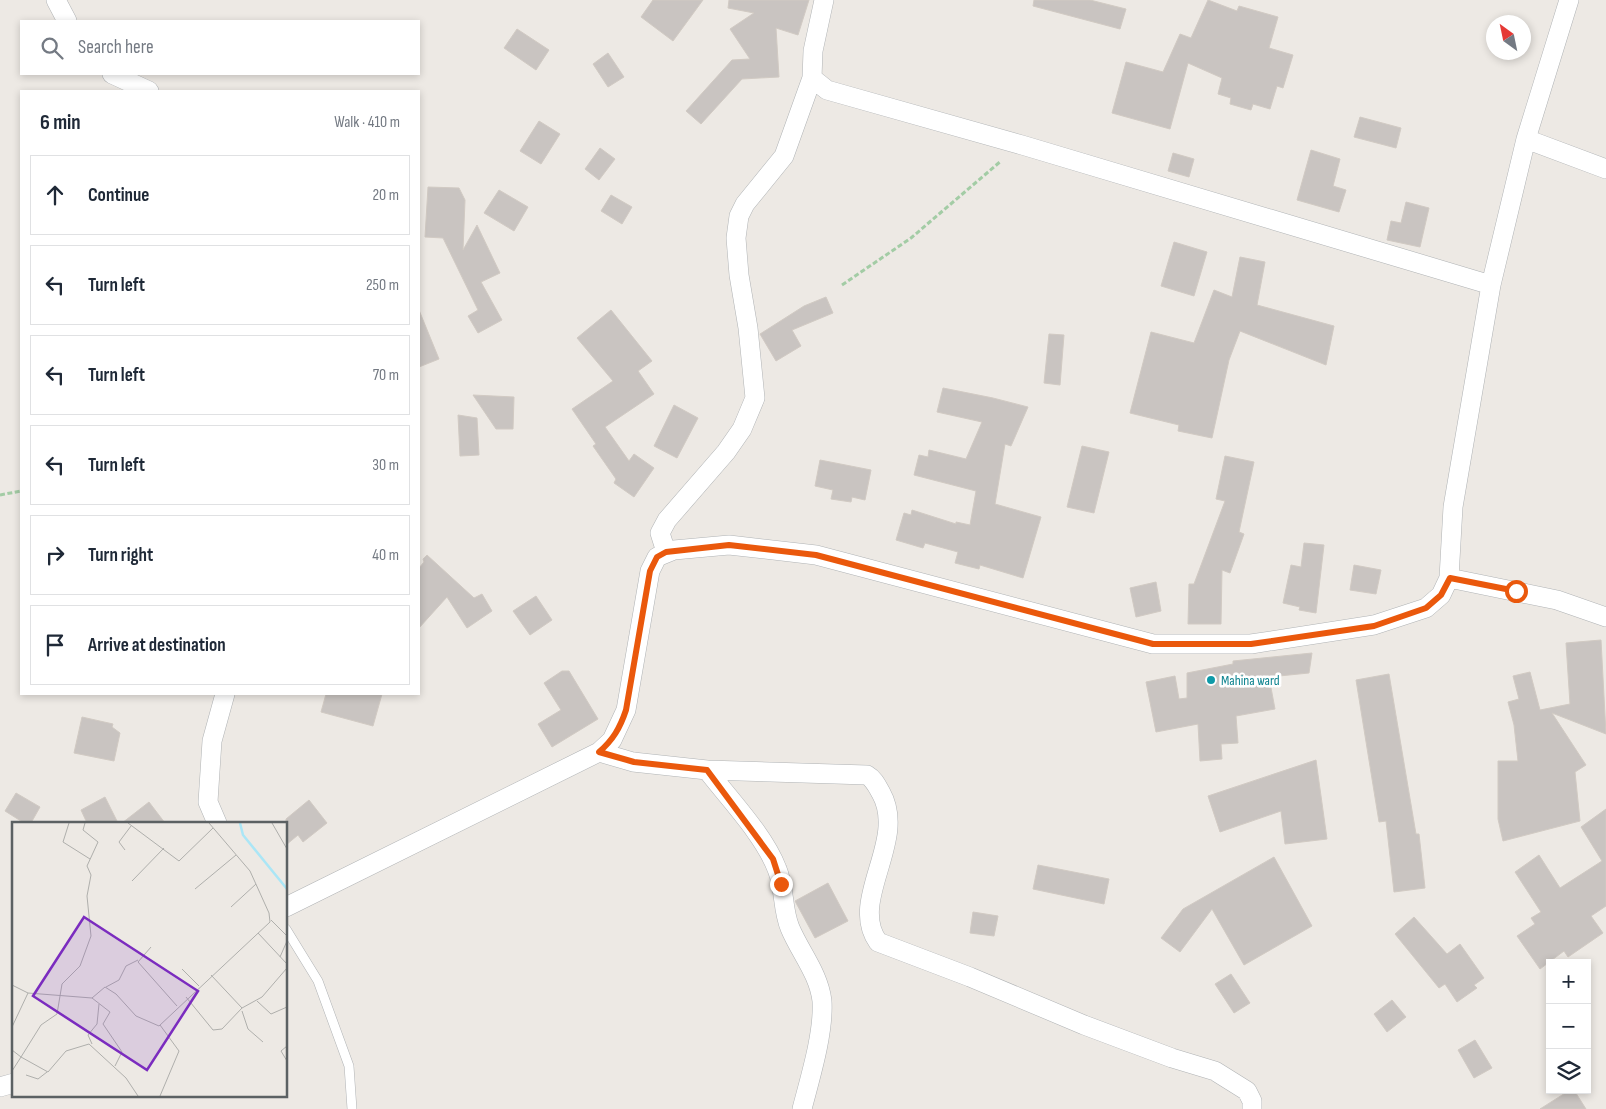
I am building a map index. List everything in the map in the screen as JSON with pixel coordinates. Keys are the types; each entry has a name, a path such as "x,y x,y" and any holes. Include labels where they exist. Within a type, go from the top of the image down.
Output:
{"street":[{"path":"56,0 66,20"},
{"path":"666,552 660,533 667,520 726,452 742,429 755,398 748,328 739,275 736,238 739,216 745,204 784,156 812,78 813,51 824,0"},
{"path":"288,906 599,752 612,740 623,718 650,571 657,557 666,552 729,545 816,555 1153,644 1251,644 1374,626 1426,608 1441,595 1450,578 1453,507 1491,285 1526,139 1569,0"},
{"path":"114,75 147,90"},
{"path":"812,78 827,90 1022,145 1491,285"},
{"path":"1526,139 1606,169"},
{"path":"1450,578 1557,600 1606,617"},
{"path":"217,822 208,802 212,741 225,695"},
{"path":"599,752 634,762 707,770 867,775 878,787 888,810 888,830 870,900 870,928 878,942 970,977 1084,1025 1172,1058 1215,1071 1234,1081 1247,1091 1252,1102 1252,1109"},
{"path":"707,770 773,859 781,884 785,912 790,928 817,982 822,1001 820,1029 802,1109"}],"lane":[{"path":"288,932 318,980 343,1048 349,1066 352,1109"}],"path":[{"path":"842,285 911,238 984,173 1022,145"},
{"path":"0,494 20,491"}],"building":[{"path":"653,0 703,0 673,41 641,17"},
{"path":"729,0 809,0 798,35 776,28 779,77 742,79 701,124 686,111 732,60 750,59 730,29 754,13 728,8"},
{"path":"1034,0 1090,0 1126,9 1120,29 1033,6"},
{"path":"1208,0 1237,11 1239,6 1278,17 1269,48 1293,55 1283,88 1277,86 1270,109 1253,104 1251,110 1230,104 1231,98 1218,94 1222,78 1188,63 1170,129 1112,113 1126,62 1163,72 1180,34 1191,38"},
{"path":"517,29 549,50 536,70 504,48"},
{"path":"608,53 624,77 608,87 593,64"},
{"path":"1360,117 1401,128 1396,148 1354,137"},
{"path":"539,121 560,134 541,164 520,151"},
{"path":"600,148 615,159 599,180 585,169"},
{"path":"1311,150 1340,159 1333,186 1346,190 1339,212 1297,200"},
{"path":"1173,153 1194,159 1189,177 1168,171"},
{"path":"428,187 459,188 465,200 463,250 477,225 500,273 481,282 502,320 478,333 468,316 478,310 443,238 425,237"},
{"path":"499,190 528,207 514,231 484,213"},
{"path":"611,195 632,207 622,224 601,211"},
{"path":"1406,202 1429,208 1420,247 1387,240 1391,221 1401,223"},
{"path":"1174,242 1207,252 1194,296 1161,286"},
{"path":"1240,257 1265,262 1257,305 1334,326 1326,365 1240,331 1229,360 1212,438 1178,431 1179,425 1130,413 1151,332 1194,343 1214,290 1232,297"},
{"path":"826,297 833,313 792,330 801,346 776,361 760,334 804,306"},
{"path":"611,310 652,361 638,371 654,394 605,427 629,461 634,454 654,468 634,497 614,483 616,479 593,446 596,444 572,409 613,381 577,338"},
{"path":"420,312 439,359 420,367"},
{"path":"1049,334 1064,335 1060,385 1044,383"},
{"path":"943,388 1028,407 1011,446 1005,444 995,504 1041,517 1023,578 980,565 979,569 955,563 958,552 925,543 923,548 896,540 904,513 911,515 912,510 956,524 956,522 970,525 976,491 914,475 919,455 928,457 929,450 966,459 982,422 937,412"},
{"path":"473,395 514,397 513,429 496,429"},
{"path":"674,405 698,418 677,458 654,446"},
{"path":"458,415 477,418 479,455 460,456"},
{"path":"1082,446 1109,452 1094,513 1067,507"},
{"path":"1225,456 1254,462 1239,532 1244,534 1230,573 1222,570 1221,624 1188,624 1189,584 1194,584 1225,501 1216,499"},
{"path":"820,460 871,470 865,500 852,497 851,502 831,499 833,490 815,486"},
{"path":"1304,543 1324,545 1316,613 1299,610 1300,607 1283,603 1291,565 1301,567"},
{"path":"427,555 474,598 482,594 492,611 467,628 447,597 420,627 420,567 424,562 423,559"},
{"path":"1354,565 1381,570 1376,594 1350,590"},
{"path":"1156,582 1161,611 1136,617 1130,588"},
{"path":"536,596 552,620 530,635 513,611"},
{"path":"1601,640 1606,734 1552,713 1586,765 1575,772 1580,821 1503,841 1498,819 1498,761 1518,761 1514,725 1508,702 1519,699 1513,676 1530,672 1540,710 1570,704 1566,643"},
{"path":"1312,653 1309,673 1269,677 1275,709 1236,716 1238,743 1221,744 1222,759 1200,761 1198,724 1156,732 1146,682 1175,676 1179,699 1187,698 1187,673 1233,664 1233,661"},
{"path":"562,671 569,671 598,719 552,747 538,724 561,710 544,683"},
{"path":"1389,674 1416,834 1419,834 1425,888 1394,892 1386,821 1379,822 1356,680"},
{"path":"326,695 382,695 373,726 321,712"},
{"path":"82,717 113,724 112,727 120,733 114,761 74,753"},
{"path":"1316,760 1327,839 1285,844 1281,811 1220,832 1208,796"},
{"path":"16,793 40,807 32,822 22,822 5,811"},
{"path":"105,797 118,822 87,822 81,810"},
{"path":"309,800 327,823 303,842 298,835 288,843 288,822 286,822 286,819"},
{"path":"149,802 164,822 123,822"},
{"path":"1606,809 1606,906 1591,916 1603,933 1568,957 1564,951 1553,959 1546,959 1546,964 1540,969 1517,936 1535,924 1531,918 1541,912 1515,872 1539,855 1560,888 1602,861 1581,827"},
{"path":"1274,857 1312,926 1244,965 1212,909 1180,952 1161,938 1183,909"},
{"path":"1038,865 1109,879 1104,904 1033,889"},
{"path":"828,883 848,921 815,938 795,901"},
{"path":"973,912 998,916 994,936 970,933"},
{"path":"1414,917 1447,954 1460,944 1484,978 1474,985 1477,988 1457,1002 1445,984 1439,988 1395,934"},
{"path":"1231,974 1250,1003 1234,1013 1215,984"},
{"path":"1392,1000 1406,1017 1387,1032 1374,1014"},
{"path":"1475,1040 1492,1068 1474,1078 1458,1050"},
{"path":"1564,1094 1577,1094 1586,1109 1540,1109"}],"place":[{"name":"Mahina ward","path":"1211,680"}],"route":[{"path":"781,884 773,859 757,834 707,770 634,762 599,752 612,740 626,710 650,571 657,557 666,552 729,545 816,555 1153,644 1200,646 1251,644 1374,626 1426,608 1441,595 1450,578 1516,591"}]}
